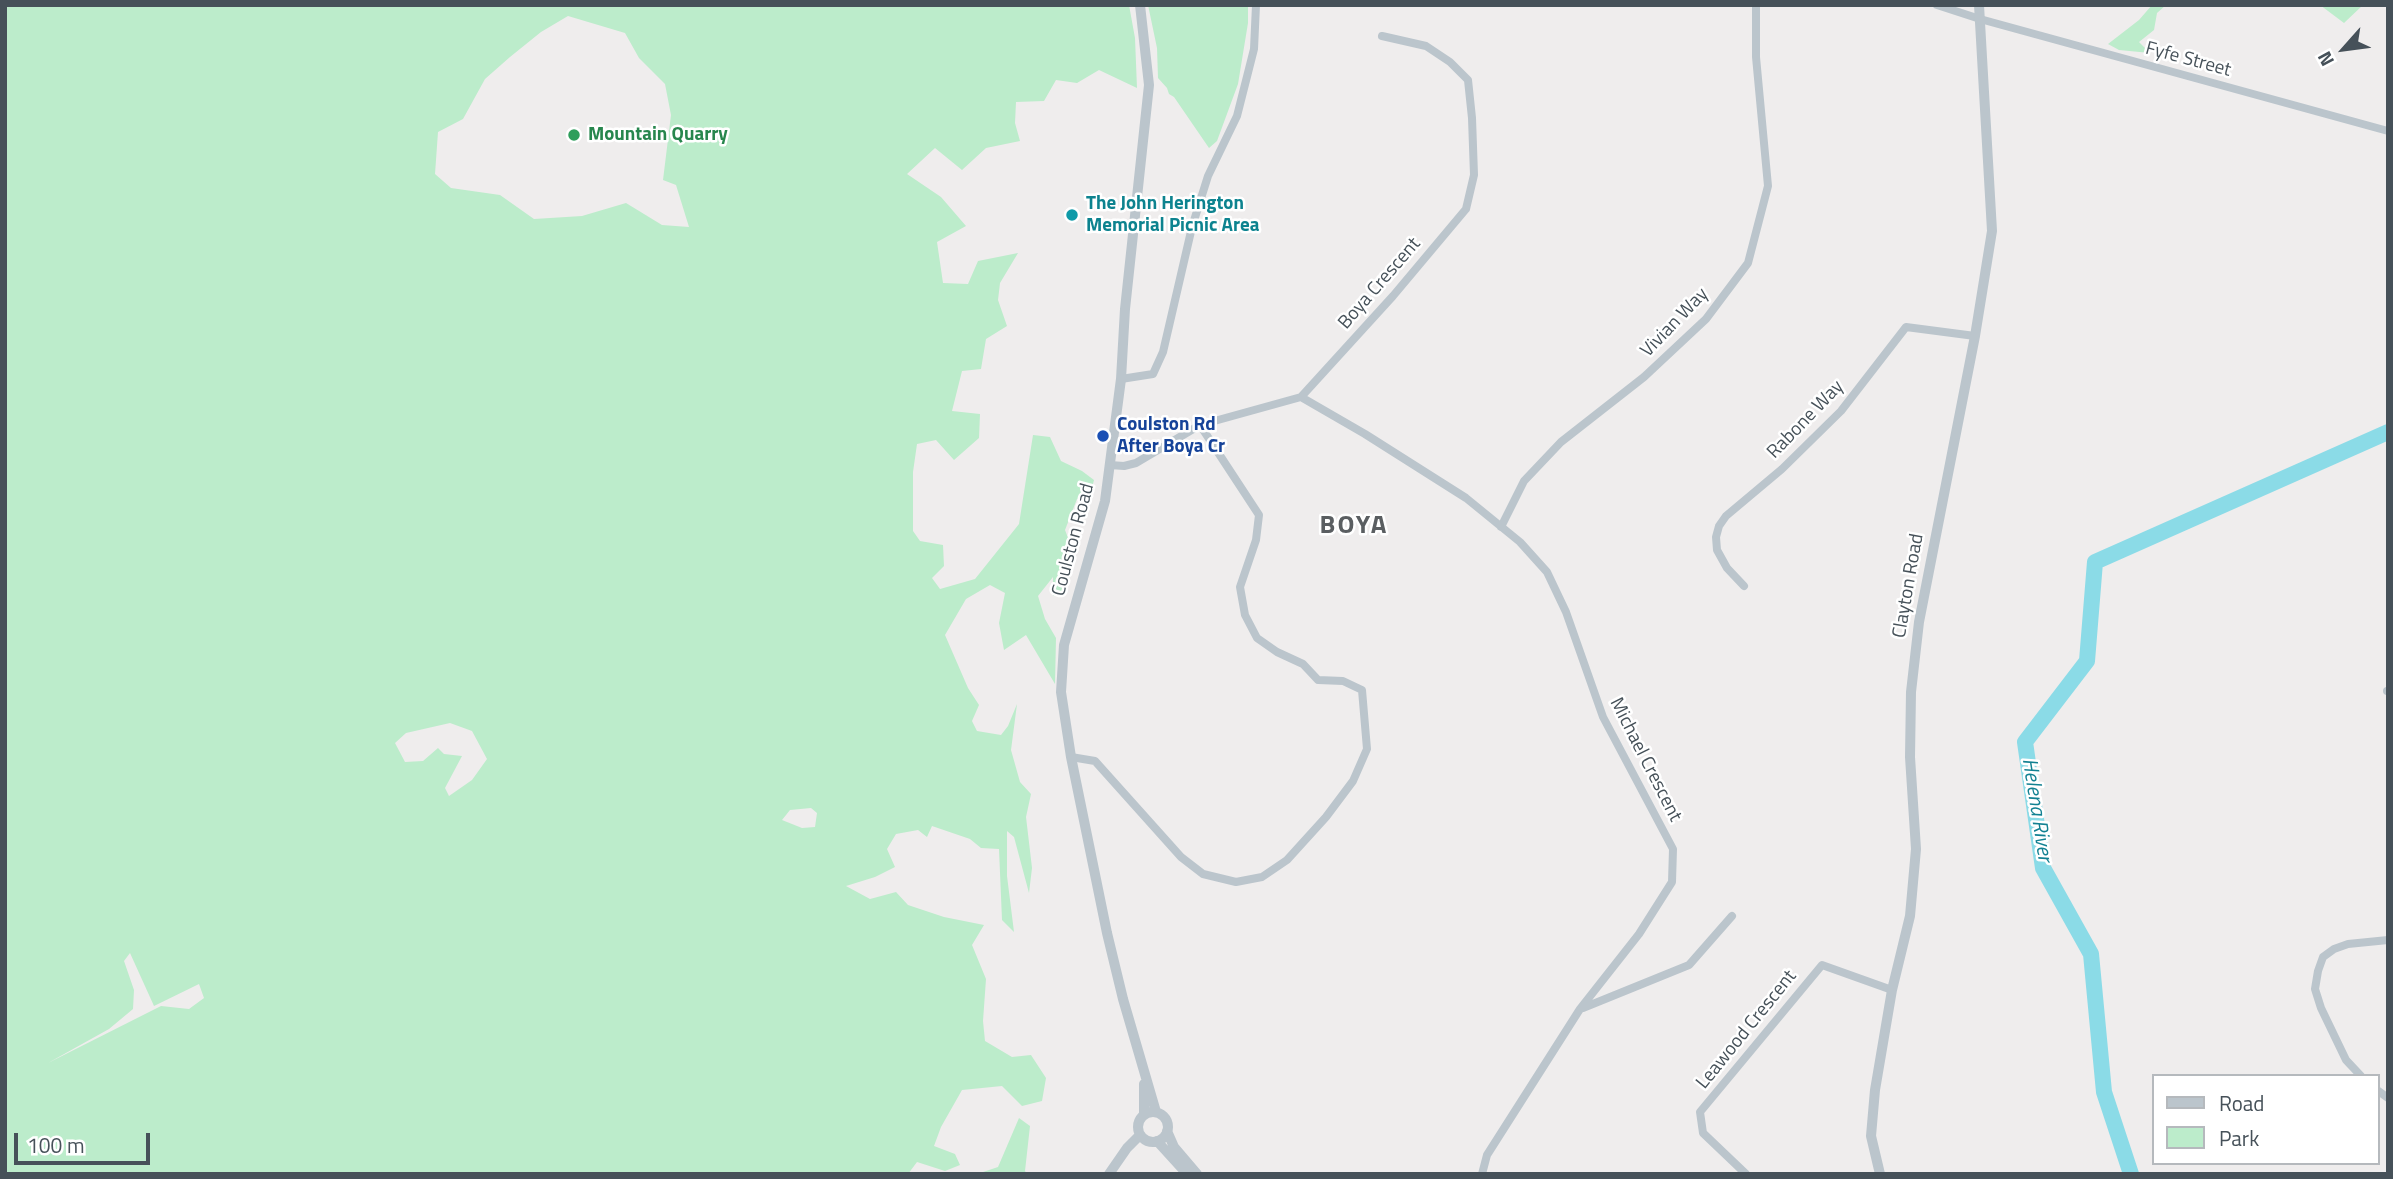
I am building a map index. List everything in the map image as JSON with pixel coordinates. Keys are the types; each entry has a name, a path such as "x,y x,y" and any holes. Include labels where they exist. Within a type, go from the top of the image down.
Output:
{"street":[{"name":"Coulston Road","path":"1140,5 1149,85 1135,239 1125,309 1121,379 1105,501 1064,646 1061,692 1071,757 1107,933 1156,1112"},
{"path":"1121,379 1153,374 1163,352 1192,227 1208,176 1237,117 1254,49 1256,5"},
{"name":"Vivian Way","path":"1501,527 1524,481 1561,442 1644,377 1706,319 1748,263 1768,186 1756,57 1756,5"},
{"name":"Fyfe Street","path":"1937,5 2388,131"},
{"name":"Clayton Road","path":"1880,1174 1871,1136 1875,1090 1892,989 1910,916 1916,849 1910,757 1911,692 1919,622 1975,336 1992,231 1979,5"},
{"name":"Boya Crescent","path":"1301,397 1393,296 1466,209 1474,175 1468,80 1450,62 1426,46 1381,36"},
{"name":"Rabone Way","path":"1744,586 1727,568 1717,550 1716,537 1726,516 1782,469 1841,411 1906,327 1975,336"},
{"path":"1110,466 1136,463 1200,425 1301,397"},
{"name":"Michael Crescent","path":"1301,397 1466,498 1520,542 1547,572 1566,612 1603,717 1673,849 1672,882 1639,934 1580,1009 1487,1155 1482,1174"},
{"path":"1071,757 1095,761 1181,857 1203,874 1236,882 1262,877 1287,860 1353,781 1367,749 1362,690 1343,681 1318,680 1303,664 1277,652 1257,638 1245,615 1240,587 1256,540 1259,515 1200,425"},
{"path":"1580,1009 1689,965 1732,916"},
{"path":"2359,1074 2346,1060 2321,1009 2315,989 2318,971 2323,957 2334,949 2348,944 2388,940"},
{"name":"Leawood Crescent","path":"1746,1174 1703,1132 1700,1112 1822,965 1892,989"},
{"name":"Coulston Road","path":"1144,1076 1144,1114"},
{"path":"1187,1174 1148,1139 1138,1124 1144,1114 1156,1112 1167,1122 1167,1132 1174,1147 1197,1174"},
{"path":"1110,1174 1121,1157 1148,1139 1167,1132"}],"green space":[{"path":"5,5 1129,5 1135,38 1137,88 1099,70 1077,83 1056,80 1044,101 1016,102 1015,123 1020,141 986,148 962,170 935,148 907,174 941,197 966,226 937,242 943,283 968,284 978,261 1018,253 1000,283 998,300 1007,326 986,339 981,369 962,371 952,411 980,414 979,438 954,460 936,440 917,444 913,472 913,531 920,541 943,545 944,566 932,578 940,589 975,579 1019,524 1033,435 1050,437 1061,461 1094,480 1089,499 1077,499 1065,530 1075,556 1066,591 1053,596 1053,577 1038,596 1045,619 1056,638 1055,684 1026,635 1004,650 999,623 1005,593 990,585 966,599 945,635 968,688 979,705 972,721 977,731 1001,735 1017,704 1011,750 1020,782 1031,794 1026,817 1032,868 1029,893 1014,837 1007,831 1007,876 1014,932 1002,920 999,849 981,848 970,839 932,826 927,837 918,830 896,834 887,849 895,867 846,886 870,899 896,892 908,905 944,917 984,925 972,945 986,979 983,1021 985,1041 1012,1057 1031,1055 1046,1078 1042,1101 1022,1106 1002,1086 962,1090 941,1127 934,1146 955,1154 960,1165 945,1171 917,1162 908,1174 5,1174","holes":["568,16 625,33 639,58 665,84 671,115 663,180 676,185 689,227 662,225 626,203 582,216 534,219 500,195 451,188 435,174 438,132 463,119 485,79 541,32","450,723 472,731 487,759 472,780 449,796 445,788 462,756 444,754 438,748 423,761 405,762 395,743 406,733","811,808 817,813 815,827 802,828 782,820 790,810","130,953 154,1006 199,984 204,998 189,1009 161,1006 48,1063 109,1029 133,1009 134,990 124,961"]},
{"path":"1148,5 1248,5 1248,23 1238,84 1217,141 1209,148 1158,78 1157,48"},
{"path":"2152,5 2166,5 2157,13 2154,30 2139,42 2150,53 2119,50 2108,44 2139,20"},
{"path":"2320,5 2363,5 2344,23"},
{"path":"1019,1118 1030,1126 1025,1171 1027,1174 977,1174 998,1167"}],"waterway":[{"name":"Helena River","path":"2131,1174 2104,1092 2091,954 2043,868 2025,742 2087,661 2095,562 2388,432"}],"place":[{"name":"Mountain Quarry","path":"574,135"},
{"name":"The John Herington Memorial Picnic Area","path":"1072,215"},
{"name":"Coulston Rd After Boya Cr","path":"1103,436"}],"district":[{"name":"BOYA","path":"1354,527"}]}
